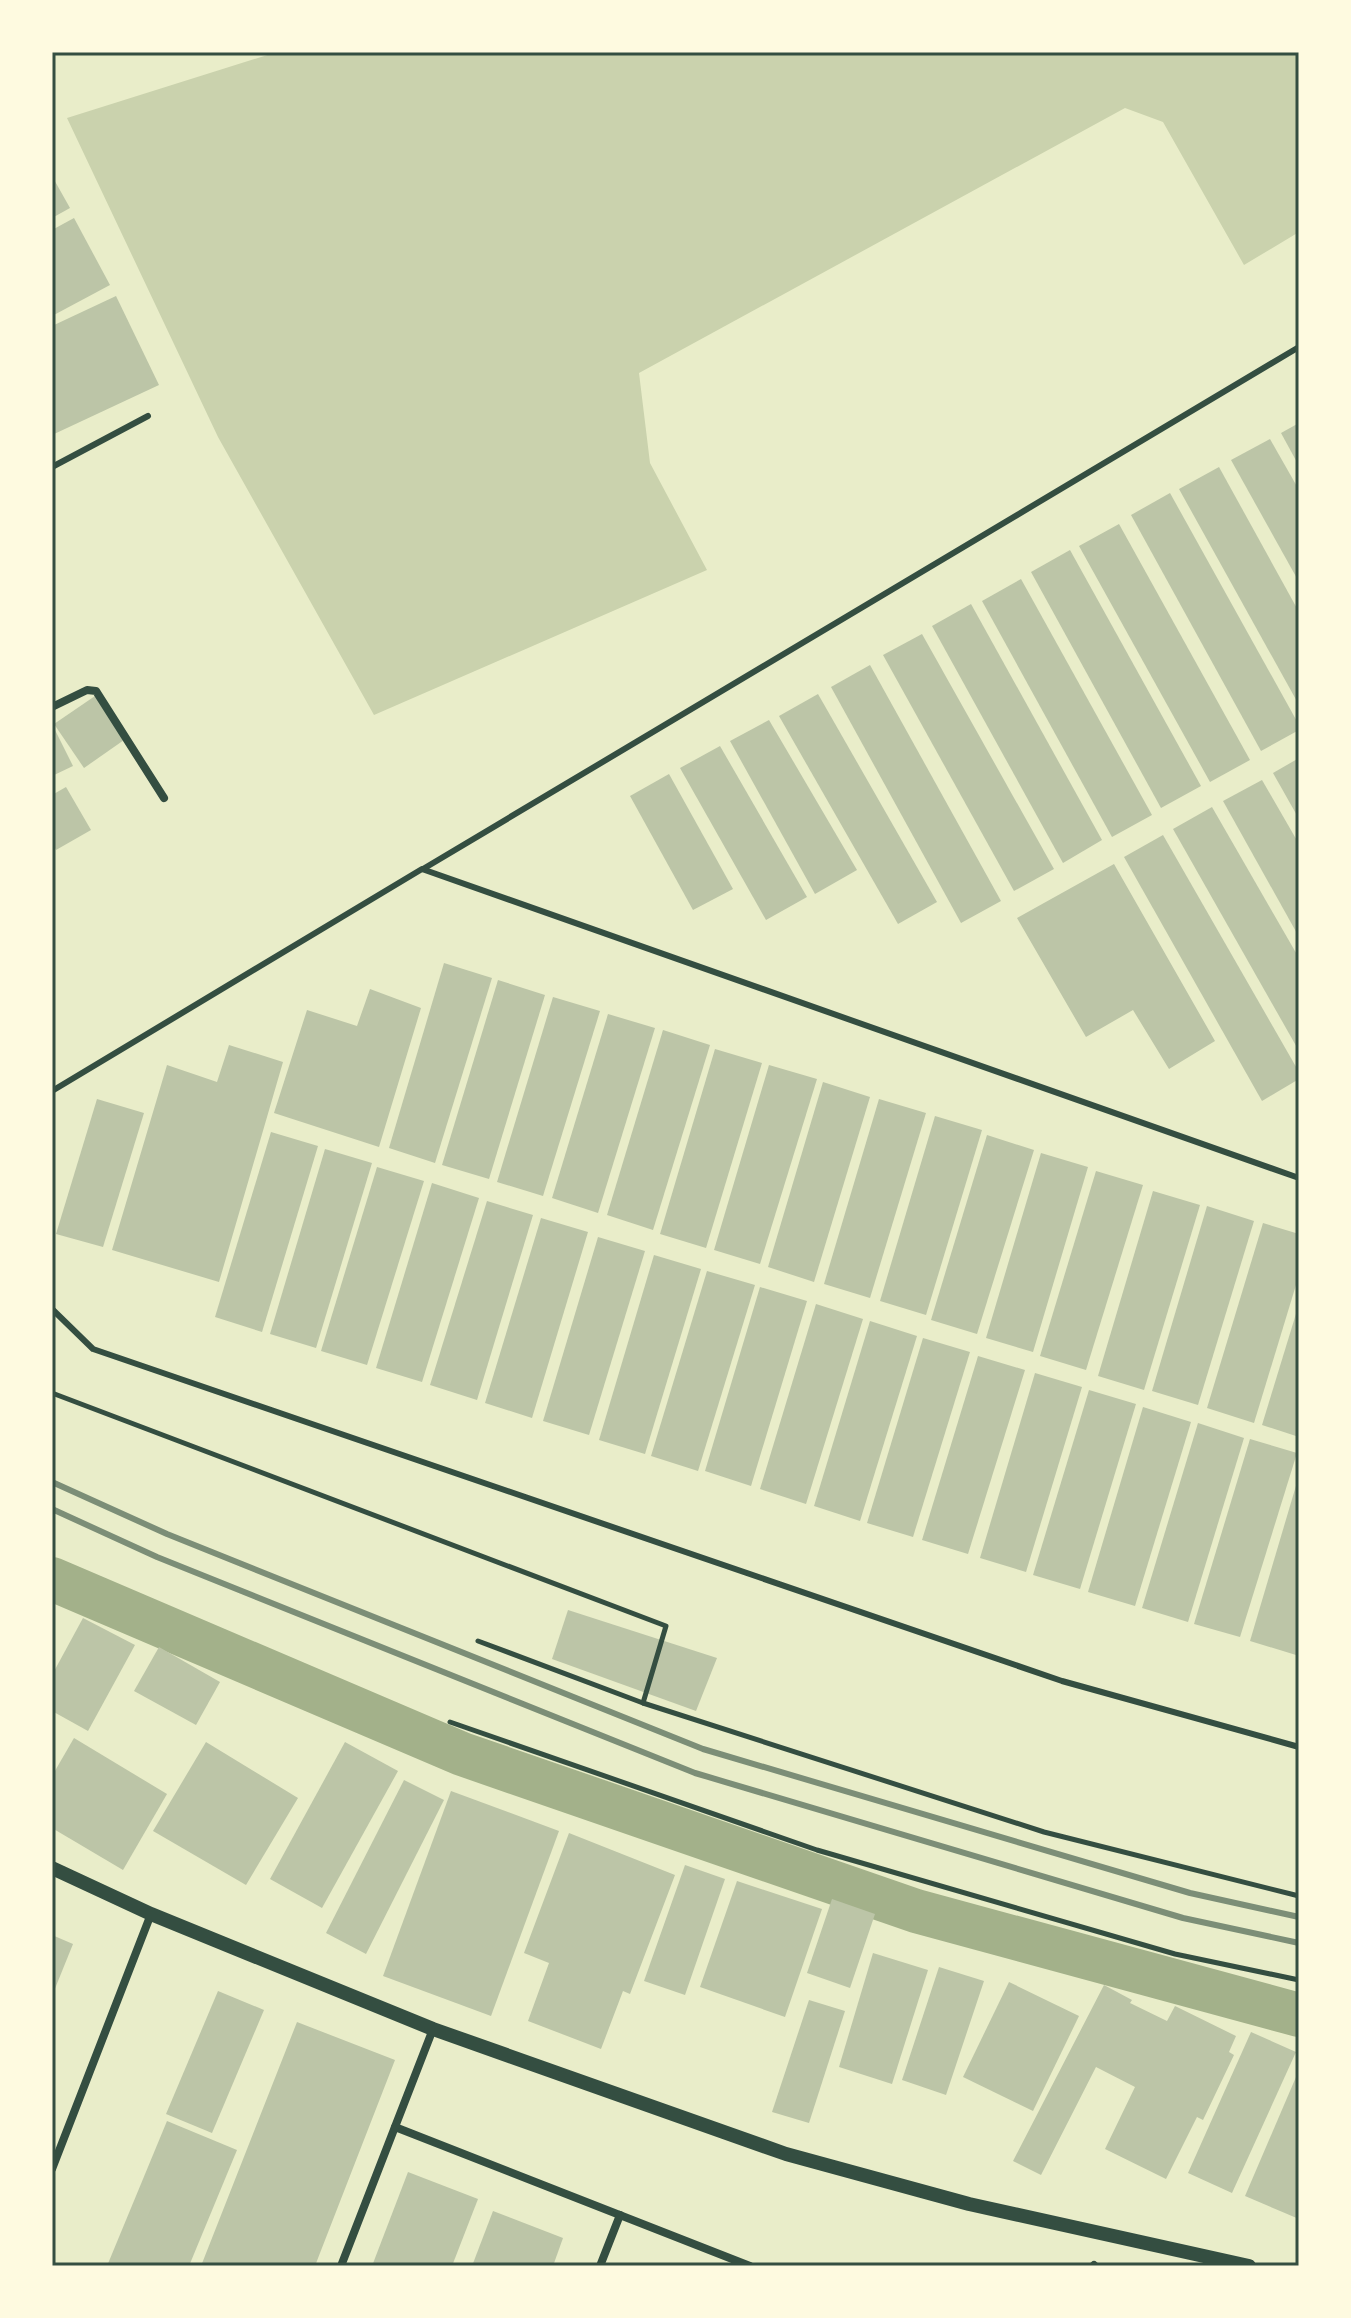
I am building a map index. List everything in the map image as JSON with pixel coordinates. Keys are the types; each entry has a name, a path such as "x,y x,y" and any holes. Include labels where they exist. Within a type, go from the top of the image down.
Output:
{"street":[{"path":"52,707 87,690 96,691 164,798"},
{"path":"52,1868 151,1914 433,2029 786,2154 969,2204 1249,2266"},
{"path":"52,2169 151,1914"},
{"path":"341,2266 433,2029"},
{"path":"395,2127 750,2266"},
{"path":"600,2266 620,2215"}],"lane":[{"path":"52,1091 1299,347"},
{"path":"52,467 148,416"},
{"path":"422,869 1295,1177 1299,1171"},
{"path":"52,1309 93,1349 1062,1681 1299,1747"}],"path":[{"path":"52,1393 666,1626 643,1703"},
{"path":"478,1641 643,1703 1044,1832 1299,1896"},
{"path":"450,1722 817,1850 1175,1954 1299,1980"}],"green space":[{"path":"277,52 1299,52 1299,232 1244,265 1163,122 1125,108 639,373 650,463 707,570 374,715 218,437 67,118"}],"building":[{"path":"52,176 70,208 52,218"},
{"path":"74,218 110,285 52,316 52,230"},
{"path":"116,296 159,385 52,435 52,326"},
{"path":"1299,423 1299,466 1281,433"},
{"path":"1270,439 1299,490 1299,582 1231,460"},
{"path":"1219,467 1299,612 1299,705 1179,489"},
{"path":"1170,493 1299,725 1299,730 1261,751 1131,515"},
{"path":"1119,524 1250,760 1210,782 1079,546"},
{"path":"1070,550 1201,786 1161,808 1031,572"},
{"path":"1021,579 1152,815 1112,837 982,601"},
{"path":"971,604 1102,840 1063,863 932,626"},
{"path":"922,634 1054,869 1014,891 883,655"},
{"path":"870,665 1001,901 961,923 831,687"},
{"path":"818,694 937,902 898,924 779,716"},
{"path":"95,696 124,740 84,768 54,724"},
{"path":"769,720 857,870 815,894 730,741"},
{"path":"52,724 73,766 52,776"},
{"path":"720,746 807,897 766,920 680,768"},
{"path":"1299,758 1299,819 1273,773"},
{"path":"669,774 733,889 693,910 630,796"},
{"path":"1262,780 1299,844 1299,937 1223,801"},
{"path":"66,787 91,830 56,850 52,842 52,795"},
{"path":"1212,807 1299,958 1299,1051 1173,829"},
{"path":"1163,835 1299,1072 1299,1079 1262,1101 1124,857"},
{"path":"1114,864 1215,1041 1169,1069 1133,1010 1086,1037 1017,918"},
{"path":"444,963 492,978 435,1163 389,1148"},
{"path":"498,980 545,995 489,1179 442,1165"},
{"path":"370,989 421,1008 379,1147 274,1113 307,1010 357,1026"},
{"path":"553,997 600,1011 543,1196 497,1182"},
{"path":"608,1014 655,1028 598,1213 552,1198"},
{"path":"663,1030 710,1045 653,1230 607,1215"},
{"path":"229,1045 283,1062 219,1282 112,1250 167,1065 217,1082"},
{"path":"715,1049 762,1063 706,1248 660,1234"},
{"path":"769,1065 817,1079 760,1264 714,1250"},
{"path":"823,1082 870,1097 814,1282 768,1267"},
{"path":"97,1099 144,1113 103,1247 56,1234"},
{"path":"879,1099 926,1113 870,1298 824,1284"},
{"path":"935,1116 982,1130 926,1315 880,1301"},
{"path":"271,1132 318,1146 262,1332 215,1317"},
{"path":"987,1135 1034,1150 977,1334 931,1320"},
{"path":"325,1149 372,1163 316,1348 270,1334"},
{"path":"1041,1153 1088,1167 1033,1352 986,1338"},
{"path":"377,1167 424,1181 367,1365 321,1351"},
{"path":"1096,1171 1143,1185 1086,1370 1040,1356"},
{"path":"432,1183 479,1198 422,1382 376,1368"},
{"path":"1153,1191 1200,1205 1144,1390 1098,1376"},
{"path":"487,1201 533,1215 477,1400 430,1385"},
{"path":"1207,1206 1254,1221 1198,1405 1152,1391"},
{"path":"541,1218 588,1232 532,1418 485,1403"},
{"path":"1263,1223 1299,1234 1299,1275 1254,1423 1207,1408"},
{"path":"598,1237 645,1251 589,1435 543,1421"},
{"path":"654,1255 701,1269 645,1454 599,1440"},
{"path":"707,1271 755,1285 698,1471 651,1456"},
{"path":"760,1287 807,1301 751,1486 705,1471"},
{"path":"816,1304 863,1319 806,1504 760,1489"},
{"path":"1299,1304 1299,1437 1262,1425"},
{"path":"870,1321 917,1336 860,1521 814,1506"},
{"path":"923,1338 970,1352 913,1537 867,1523"},
{"path":"978,1356 1025,1370 968,1554 922,1540"},
{"path":"1035,1373 1082,1387 1026,1572 980,1558"},
{"path":"1089,1390 1136,1404 1080,1589 1033,1575"},
{"path":"1143,1407 1191,1422 1135,1606 1088,1592"},
{"path":"1198,1423 1244,1438 1188,1622 1142,1608"},
{"path":"1250,1439 1297,1453 1240,1637 1194,1624"},
{"path":"1298,1479 1299,1644 1296,1655 1250,1641"},
{"path":"568,1610 717,1658 696,1711 552,1659"},
{"path":"83,1618 135,1645 88,1731 52,1711 52,1675"},
{"path":"159,1647 220,1682 196,1725 134,1691"},
{"path":"74,1738 167,1794 123,1870 52,1828 52,1776"},
{"path":"206,1742 298,1798 246,1885 153,1831"},
{"path":"345,1742 398,1771 322,1908 270,1879"},
{"path":"404,1780 444,1800 366,1954 326,1933"},
{"path":"451,1791 559,1831 491,2016 383,1976"},
{"path":"569,1833 675,1875 630,1994 623,1991 601,2049 528,2021 549,1963 524,1953"},
{"path":"685,1865 725,1879 685,1995 644,1981"},
{"path":"737,1881 822,1909 785,2017 700,1987"},
{"path":"832,1899 875,1914 850,1988 807,1973"},
{"path":"52,1935 73,1944 52,1996"},
{"path":"873,1953 928,1970 892,2084 839,2067"},
{"path":"939,1967 984,1981 946,2095 902,2080"},
{"path":"1009,1982 1079,2016 1033,2111 963,2077"},
{"path":"1104,1985 1132,2000 1130,2003 1167,2021 1175,2006 1236,2036 1229,2052 1234,2055 1203,2120 1197,2117 1166,2179 1105,2149 1135,2087 1096,2067 1041,2175 1013,2161"},
{"path":"218,1991 264,2010 212,2133 166,2114"},
{"path":"809,2000 845,2011 809,2123 772,2112"},
{"path":"297,2022 395,2060 315,2266 201,2266"},
{"path":"1251,2032 1296,2052 1232,2193 1188,2173"},
{"path":"1299,2070 1299,2219 1245,2196"},
{"path":"167,2121 237,2150 189,2266 107,2266"},
{"path":"408,2172 478,2199 452,2266 372,2266"},
{"path":"493,2211 563,2238 553,2266 472,2266"}],"waterway":[{"path":"52,1579 462,1754 916,1911 1299,2015"}],"railway":[{"path":"52,1482 167,1534 703,1749 1190,1893 1299,1917"},
{"path":"52,1509 157,1557 695,1773 1183,1918 1299,1943"}]}
